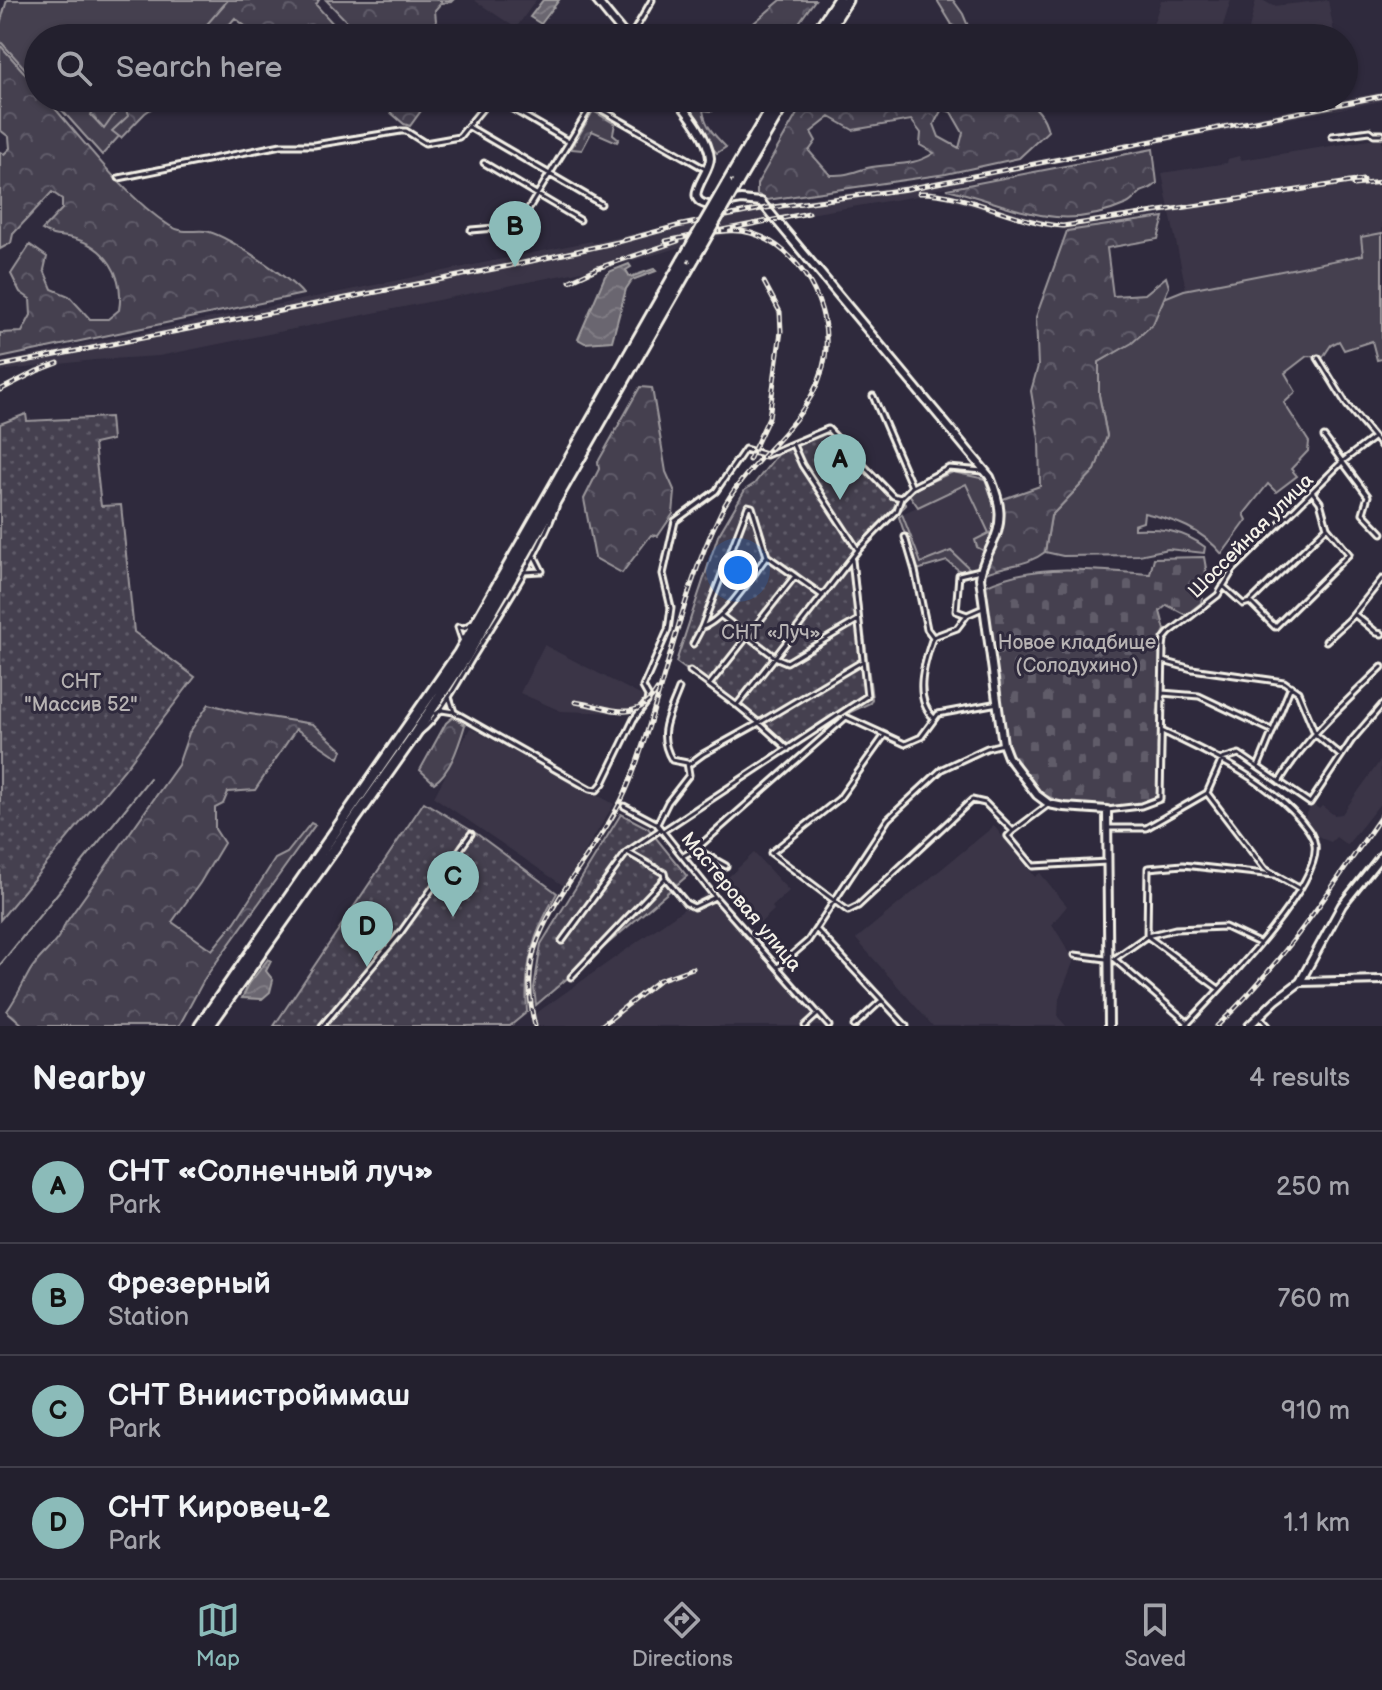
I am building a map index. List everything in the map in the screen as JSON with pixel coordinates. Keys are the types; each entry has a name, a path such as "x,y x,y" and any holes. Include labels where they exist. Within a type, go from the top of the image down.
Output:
{"highway":[{"path":"822,24 838,0"},
{"path":"832,24 847,0"},
{"path":"209,1026 413,737 485,626 694,258 770,112"},
{"path":"200,1026 451,665 488,606 683,260 778,112"}],"street":[{"path":"596,0 616,24"},
{"path":"637,24 652,0"},
{"path":"119,178 281,145 314,145 401,131 425,143 459,137 481,112"},
{"path":"517,112 569,142"},
{"path":"471,230 518,226 588,112"},
{"path":"604,112 707,170"},
{"path":"687,112 709,153 707,170 697,186 701,203 711,206 741,200 761,202 987,471 1001,514 997,534 981,570 1003,744 1008,757 1037,795 1049,804 1107,810 1141,806 1160,799 1163,661 1192,669 1284,682 1298,692 1315,733 1341,756"},
{"path":"469,127 601,204"},
{"path":"1332,136 1370,131 1382,134"},
{"path":"484,163 580,220"},
{"path":"1318,358 1347,405 1382,447"},
{"path":"873,396 912,487"},
{"path":"435,714 442,710 454,712 590,789 597,790 610,771 634,719 647,702 648,696 643,687 668,630 671,608 663,574 675,521 716,491 745,449 766,455 828,429 893,496 901,498"},
{"path":"1324,437 1368,496 1363,513 1382,533"},
{"name":"Шоссейная улица","path":"1163,661 1164,639 1169,633 1218,595 1233,570 1343,461 1373,438"},
{"path":"793,444 802,465 858,550"},
{"path":"737,705 858,550 897,510 901,498 912,487 949,468 987,471"},
{"path":"413,737 424,730 450,694 534,554 562,492"},
{"path":"1250,602 1275,627 1349,554 1327,527 1320,502 1313,493"},
{"path":"693,644 748,506 752,507 767,556 823,596"},
{"path":"1223,586 1243,604 1250,602 1327,527"},
{"path":"905,537 927,629 933,637"},
{"path":"524,572 542,571 534,554"},
{"path":"702,627 720,615 767,556"},
{"path":"683,856 696,849 867,696 852,560"},
{"path":"967,615 956,611 959,575 981,570"},
{"path":"709,685 795,576"},
{"path":"1326,641 1354,614 1382,579"},
{"path":"933,637 957,628 967,615 984,608"},
{"path":"1354,614 1382,634"},
{"path":"720,615 775,657 787,662 858,620"},
{"path":"933,637 925,661 922,695 927,712 934,718"},
{"path":"688,765 863,661"},
{"path":"1279,782 1295,754 1382,667"},
{"path":"690,671 737,705 788,749"},
{"path":"1258,767 1291,686"},
{"path":"660,828 668,802 689,775 688,765 672,760 664,741 663,730 679,689"},
{"path":"1162,693 1199,696 1273,731"},
{"path":"450,694 449,703 454,712"},
{"path":"844,716 905,744 921,737 934,718 951,711 998,703"},
{"path":"1107,828 1146,828 1207,793 1222,759 1239,754 1310,803 1352,740 1382,705"},
{"path":"562,941 627,852 660,828 844,716"},
{"path":"1075,955 1111,959 1187,1025 1236,974 1300,889 1314,862 1315,844 1304,825 1272,792 1222,759 1162,731"},
{"path":"884,736 839,799 771,853 835,902 848,911 858,906 972,800 985,803 1013,831"},
{"path":"778,967 805,945 888,819 942,769 1003,744"},
{"path":"1207,793 1265,869 1300,889"},
{"path":"1049,804 1008,836 1033,866 1107,862"},
{"name":"Мастеровая улица","path":"624,806 660,828 715,897 829,1026"},
{"path":"1107,810 1111,959 1109,1026"},
{"path":"322,1026 401,932 471,834"},
{"path":"696,849 726,866"},
{"path":"627,852 664,873 686,903 694,907 715,897"},
{"path":"1249,1026 1300,982 1342,905 1382,855"},
{"path":"1147,936 1148,868 1183,865 1274,875"},
{"path":"571,977 665,878"},
{"path":"1111,959 1147,936 1175,929 1219,927 1235,930 1259,943"},
{"path":"815,928 906,1026"},
{"path":"1147,936 1219,989"},
{"path":"1300,982 1382,980"},
{"path":"854,1026 882,1000"},
{"path":"805,1026 818,1014"},
{"path":"1259,1016 1268,1026"}],"shaded area":[{"path":"474,0 536,0 519,24 510,24"},
{"path":"1161,0 1231,0 1223,24 1153,24"},
{"path":"1256,0 1273,6 1328,0 1332,24 1250,24"},
{"path":"1382,92 1382,101 1358,106 1358,97"},
{"path":"1280,112 1324,112 933,190 1064,225 1169,209 1162,173 1227,163 1228,159 1239,156 1241,160 1382,138 1382,233 1362,237 1364,255 1186,289 1170,213 1066,230 1043,227 929,194 780,219 632,261 159,356 0,371 0,363 78,345 593,243 761,205 925,182"},
{"path":"965,484 989,534 977,565 970,569 951,551 921,564 902,514"},
{"path":"544,645 644,697 638,710 620,713 561,711 520,693"},
{"path":"470,728 614,804 564,886 434,797"},
{"path":"1380,761 1382,801 1347,845 1336,837 1331,842 1323,839 1307,828 1303,821 1312,804 1319,809 1322,806 1334,815 1342,814"},
{"path":"994,826 1035,877 1040,873 1067,906 1052,924 1074,960 1059,998 1058,1017 1066,1026 933,1026 856,939"},
{"path":"754,853 789,891 759,924 722,883"},
{"path":"708,892 824,1026 532,1026 535,1014"}],"green space":[{"path":"7,0 243,0 222,24 24,24 24,68 0,41 0,24"},
{"path":"228,0 319,0 316,5 333,24 242,24 235,18 230,24 207,24"},
{"path":"326,0 453,0 441,3 435,10 438,24 349,24"},
{"path":"781,0 815,0 798,24 753,24"},
{"path":"937,0 953,0 967,24 951,23"},
{"path":"0,45 24,72 24,112 58,112 105,166 153,214 179,230 205,231 227,240 272,268 303,294 0,358 0,333 22,332 31,315 30,299 20,292 11,274 30,245 47,257 44,270 52,289 69,296 90,319 108,319 119,310 120,297 116,274 95,248 42,230 62,209 62,199 52,192 13,234 11,243 0,249 0,152 4,154 10,148 9,137 0,130"},
{"path":"64,112 141,112 102,155"},
{"path":"92,112 116,112 104,129 91,115"},
{"path":"127,112 146,112 121,138 112,131 128,116"},
{"path":"390,112 420,112 410,126"},
{"path":"592,112 615,124 613,134 619,139 617,142 592,131 582,150 571,149"},
{"path":"693,112 704,112 714,135 726,147 717,153 709,145"},
{"path":"798,112 940,112 934,124 939,137 959,148 963,133 951,112 1039,112 1048,131 1019,158 946,174 767,200 757,194 757,184","holes":["830,117 853,130 911,120 921,133 920,145 934,153 909,163 830,175 809,151 816,141 811,132"]},
{"path":"1153,149 1157,183 1127,204 1102,213 1079,217 1036,214 947,189"},
{"path":"1164,217 1158,239 1107,248 1113,296 1145,294 1166,277 1169,287 1153,324 1132,343 1099,362 1099,395 1107,436 1095,470 1051,516 1045,552 1030,560 984,574 1003,526 1003,499 1040,486 1039,439 1031,391 1038,366 1036,317 1067,231"},
{"path":"1382,233 1382,359 1377,360 1372,341 1344,350 1339,341 1331,345 1323,357 1307,356 1285,373 1296,392 1284,403 1309,442 1308,451 1291,469 1297,476 1276,492 1268,484 1244,514 1247,520 1222,554 1187,527 1144,513 1143,522 1134,525 1134,529 1180,534 1205,547 1204,553 1168,549 1139,555 1063,556 1045,552 1051,516 1095,470 1107,436 1099,395 1099,362 1139,337 1152,322 1164,298 1184,290 1363,255 1361,237"},
{"path":"640,387 652,388 666,472 675,492 673,514 658,536 651,535 622,573 595,558 584,499 599,469 598,462"},
{"name":"СНТ \"Массив 52\"","path":"26,414 27,421 110,417 112,440 94,444 101,506 121,505 134,632 195,677 124,770 0,920 0,424"},
{"name":"СНТ «Луч»","path":"827,427 834,430 906,505 872,538 855,560 872,699 789,751 676,662 718,536 745,490 754,484 784,446"},
{"path":"953,472 985,479 990,492 995,519 983,559 984,551 977,547 975,540 989,533 966,484 918,507 909,494"},
{"path":"902,514 921,563 951,551 970,569 960,571 947,561 917,570 899,517"},
{"name":"Новое кладбище (Солодухино)","path":"1204,557 1207,574 1201,603 1186,615 1167,605 1160,611 1165,630 1160,641 1158,795 1148,801 1123,806 1055,803 1025,777 1005,744 985,586 1004,578 1045,570 1150,574 1154,558"},
{"path":"209,704 313,724 342,750 339,758 296,729 255,790 228,792 223,804 215,808 215,829 224,843 172,922 212,950 235,922 275,859 287,853 311,823 315,825 205,978 179,1026 24,1026 7,1011 34,965 58,937 178,765 189,733"},
{"path":"453,717 465,725 450,765 434,783 420,770 446,723"},
{"path":"424,802 477,834 557,893 532,950 527,979 527,1012 510,1026 274,1026"},
{"path":"621,814 648,828 687,876 536,1005 534,988 541,944"}],"water":[{"path":"543,0 559,0 541,24 530,17"},
{"path":"629,264 631,267 626,270 630,277 656,271 632,280 626,289 612,341 585,343 578,339 605,276"},
{"path":"268,959 271,961 266,971 273,980 270,992 262,999 242,998 249,984"}],"waterway":[{"path":"0,965 150,778"}],"railway":[{"path":"1358,101 1382,96"},
{"path":"0,366 509,266 766,208 907,189 1300,112"},
{"path":"919,193 955,197 1045,224 1063,226 1363,180"},
{"path":"1353,185 1382,182"},
{"path":"666,241 809,213"},
{"path":"535,1026 530,981 535,948 560,897 610,821 630,781 694,576 707,544 733,492 808,401 819,380 825,358 824,319 810,282 798,266 785,252 751,233 709,233"},
{"path":"570,281 598,268 678,241"},
{"path":"749,460 769,417 781,331 780,312 764,282"},
{"path":"0,390 58,363"},
{"path":"575,702 630,711 640,708 657,690"},
{"path":"1217,1026 1285,951 1382,815"},
{"path":"601,1026 659,980 693,968"}],"place":[{"name":"Фрезерный","path":"515,267"},
{"name":"СНТ «Солнечный луч»","path":"840,500"},
{"name":"СНТ Вниистройммаш","path":"453,917"},
{"name":"СНТ Кировец-2","path":"367,967"}]}
